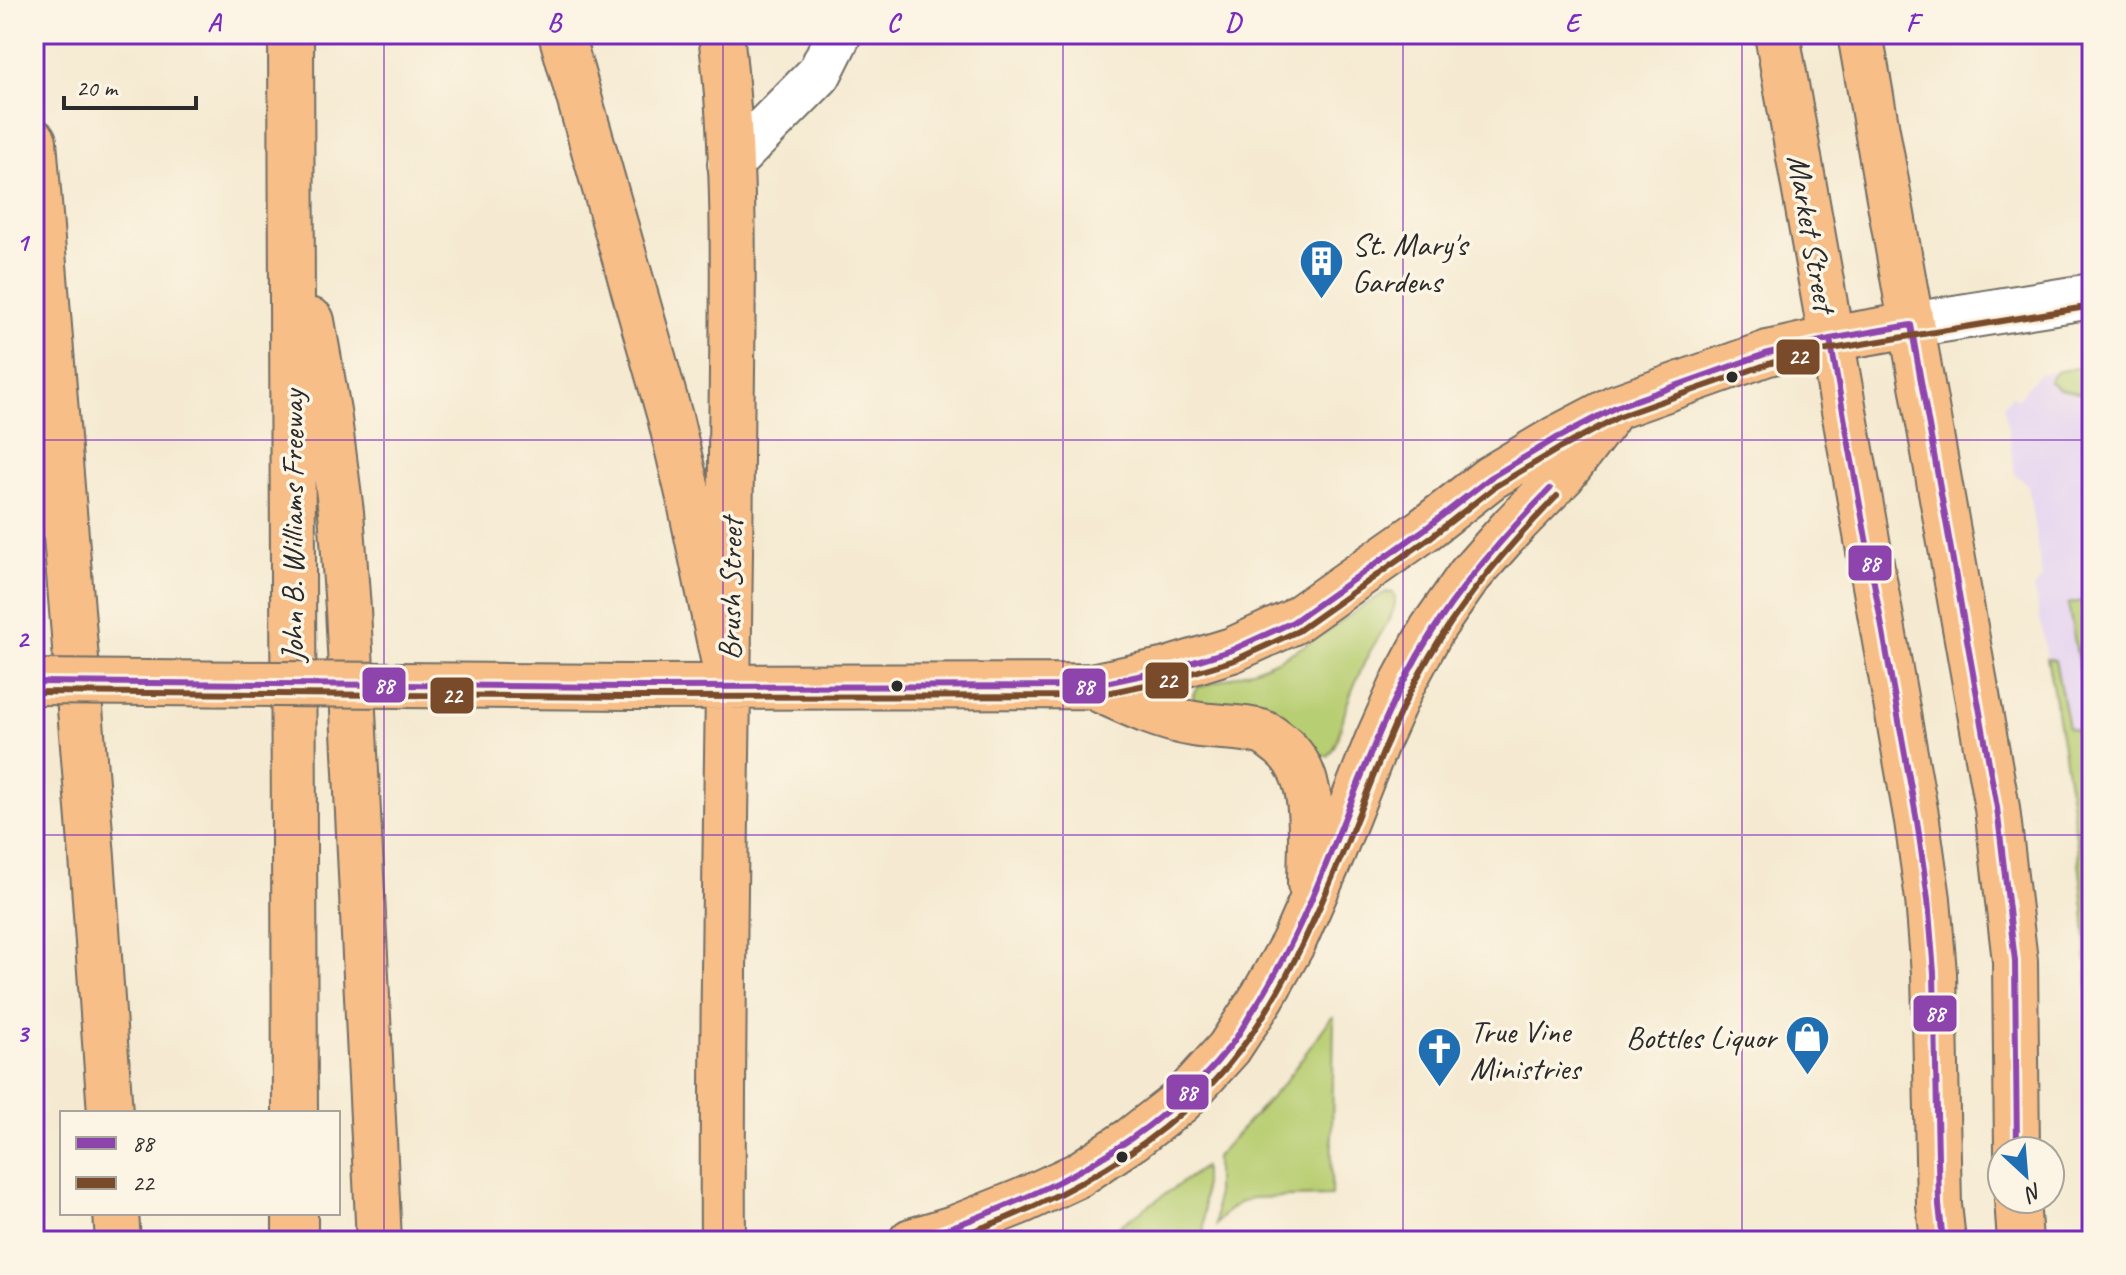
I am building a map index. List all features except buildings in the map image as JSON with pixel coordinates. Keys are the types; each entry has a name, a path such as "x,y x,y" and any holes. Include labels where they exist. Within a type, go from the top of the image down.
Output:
{"main road":[{"name":"John B. Williams Freeway","path":"291,34 295,1111"},
{"path":"561,34 670,417 729,687"},
{"name":"Brush Street","path":"721,34 730,164 732,331 723,1241"},
{"name":"Market Street","path":"1777,34 1917,821 1928,899 1934,973 1939,1205 1943,1241"},
{"path":"1860,34 1997,808 2015,961 2017,1135"},
{"path":"34,141 110,1111"},
{"path":"291,205 328,411 341,512 379,1241"},
{"path":"34,682 631,687 1091,686 1167,670 1232,650 1293,622 1425,529 1490,478 1616,407 1768,353 1911,325"},
{"path":"911,1241 957,1227 1078,1175 1181,1101 1229,1048 1293,943 1377,741 1432,629 1469,576 1563,475 1616,407"},
{"path":"1091,686 1143,710 1194,724 1265,732 1288,751 1303,777 1311,803 1310,900"},
{"path":"116,1215 118,1241"},
{"path":"295,1215 295,1241"},
{"path":"2018,1215 2020,1241"}],"street":[{"path":"730,164 819,74 839,34"},
{"path":"1911,325 2092,296"}],"shaded area":[{"path":"2092,365 2092,1104 2084,911 2075,823 2034,589 2042,578 2028,485 2015,474 2004,405 2012,395 2017,399 2039,374"}],"green space":[{"path":"2092,365 2092,396 2060,389 2049,381 2056,372"},
{"path":"1386,592 1393,593 1394,608 1362,669 1349,699 1338,738 1327,756 1320,755 1292,726 1194,702 1193,694 1197,688 1291,653"},
{"path":"2092,599 2092,722 2089,722 2068,604"},
{"path":"2047,658 2055,660 2068,727 2092,736 2092,1104 2084,908 2068,783"},
{"path":"1334,1017 1331,1196 1253,1198 1232,1208 1216,1225 1216,1157 1283,1084"},
{"path":"1204,1167 1204,1241 1091,1241 1118,1227"}],"transit line":[{"name":"22","path":"34,692 631,697 1093,696 1169,680 1235,660 1298,631 1431,537 1496,486 1620,416 1771,363 1832,349 2092,306"},
{"name":"88","path":"34,682 631,687 1091,686 1167,670 1232,650 1293,622 1425,529 1490,478 1616,407 1768,353 1911,325 1997,808 2015,961 2017,1135"},
{"name":"88","path":"1830,339 1917,821 1928,899 1934,973 1939,1205 1943,1241"},
{"name":"88","path":"911,1241 1000,1208 1086,1167 1164,1114 1231,1045 1274,976 1295,935 1384,722 1419,654 1470,579 1550,489"},
{"name":"22","path":"944,1241 1026,1210 1107,1168 1180,1115 1212,1084 1240,1050 1283,983 1307,935 1415,681 1457,613 1488,572 1557,496"}],"place":[{"name":"St. Mary's Gardens","path":"1321,301"},
{"name":"Bottles Liquor","path":"1807,1076"},
{"name":"True Vine Ministries","path":"1439,1088"}]}
